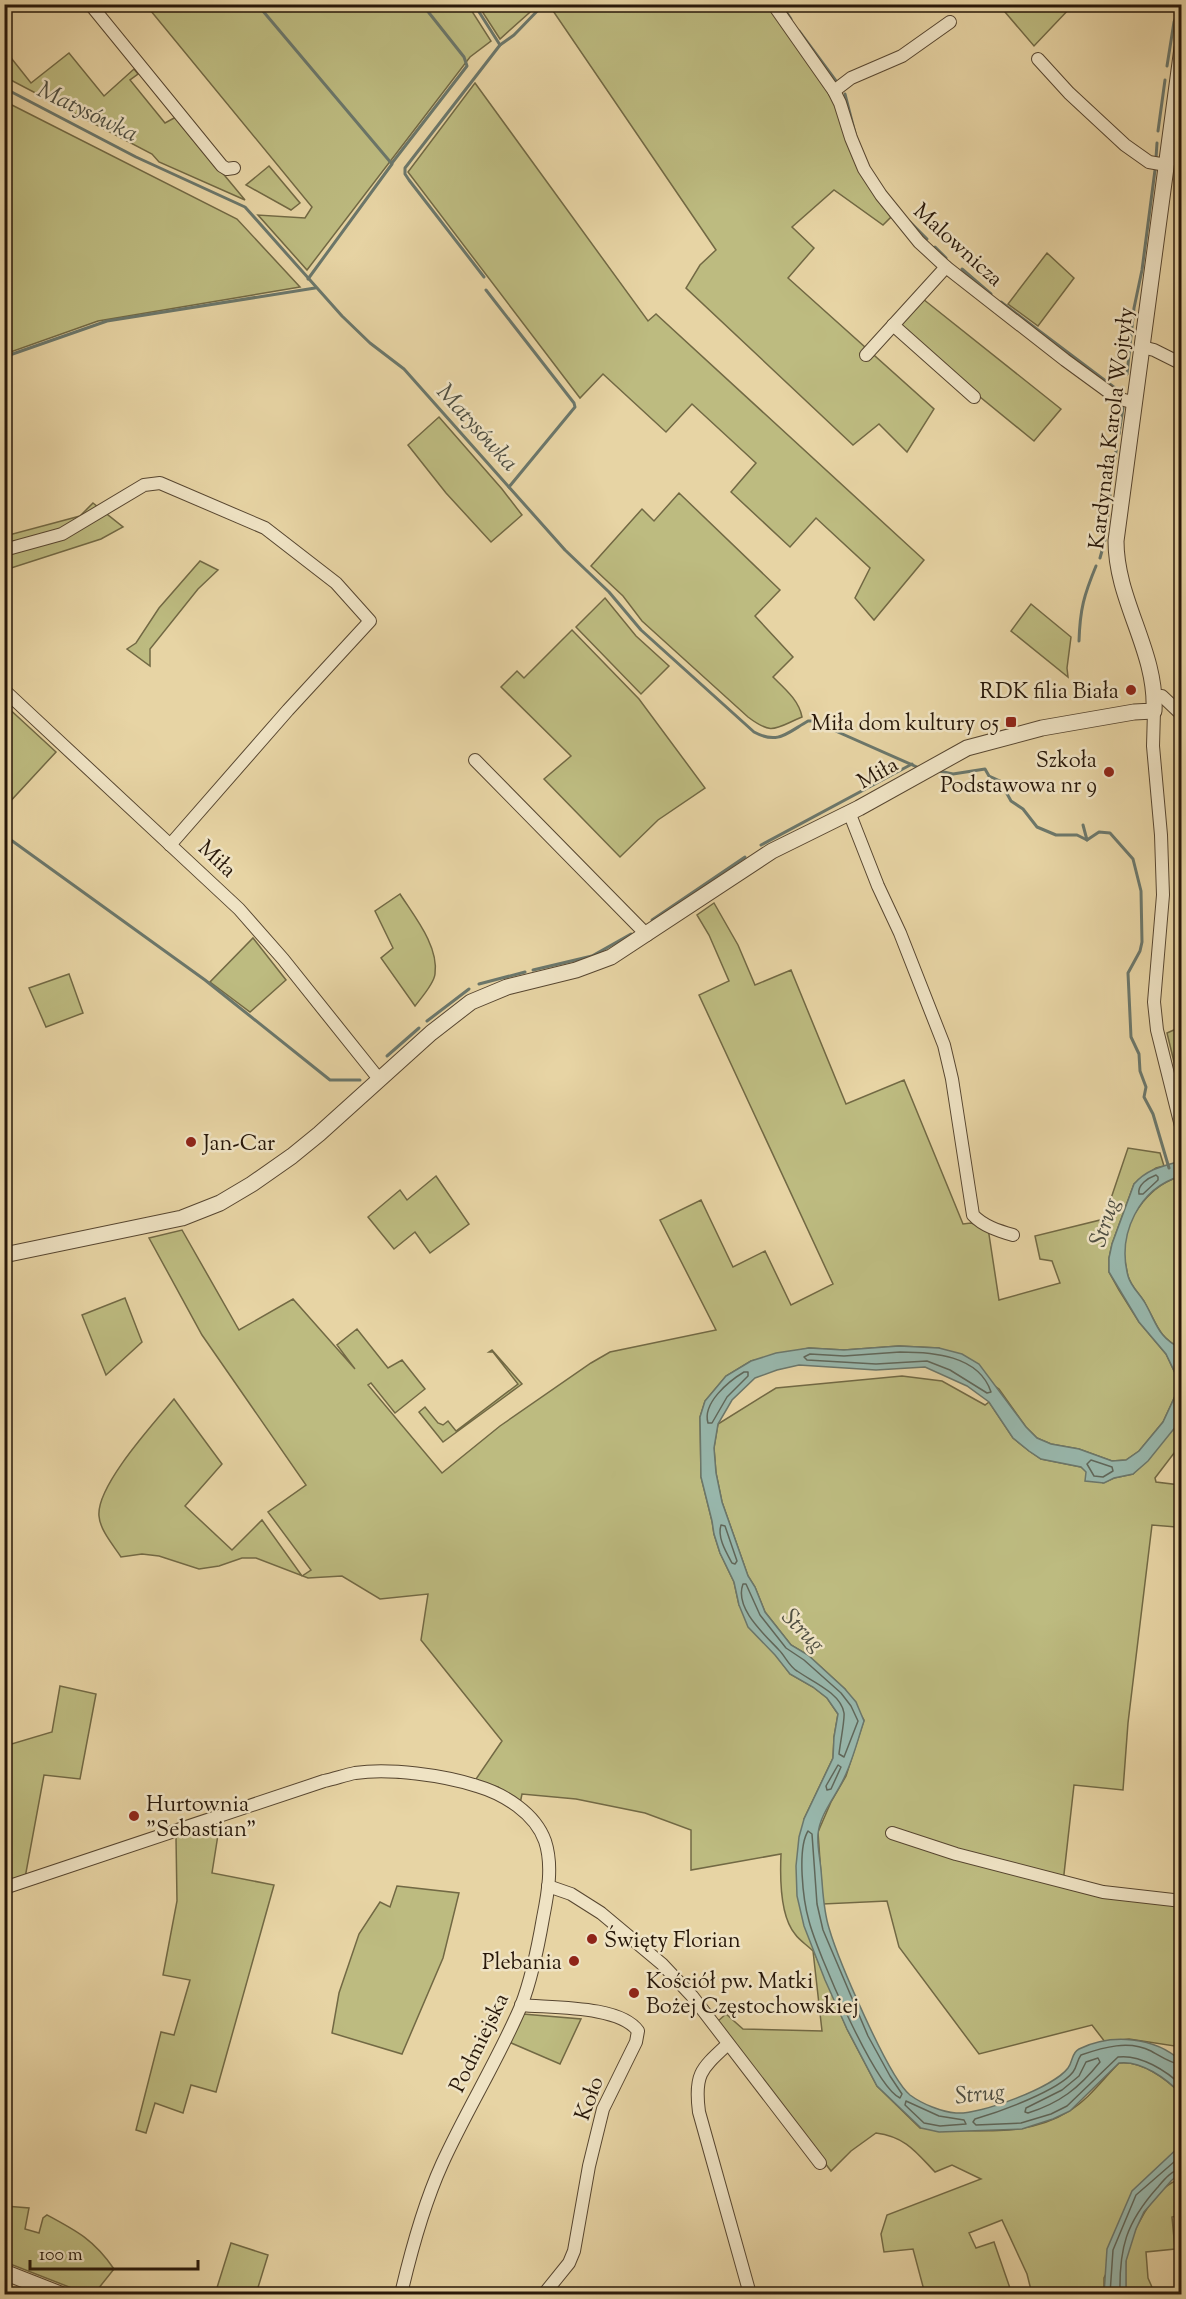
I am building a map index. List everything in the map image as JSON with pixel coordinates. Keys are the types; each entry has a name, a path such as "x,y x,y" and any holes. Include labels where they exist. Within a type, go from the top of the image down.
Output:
{"street":[{"path":"90,4 222,166 227,169 234,168"},
{"name":"Malownicza","path":"774,4 834,91 856,153 880,195 906,228 946,267 1117,398 1135,403"},
{"path":"834,91 851,78 902,56 950,22"},
{"name":"Kardynała Karola Wojtyły","path":"1182,48 1178,101 1166,165 1118,524 1116,555 1120,585 1145,653 1154,704 1153,746 1161,835 1163,895 1154,1002 1157,1030 1182,1130"},
{"path":"1038,59 1069,93 1125,145 1149,162 1166,165"},
{"path":"867,355 946,267"},
{"path":"893,326 974,397"},
{"path":"1142,347 1154,350 1182,364"},
{"path":"4,550 62,534 144,485 160,483 265,528 336,583 370,621 170,844"},
{"name":"Miła","path":"4,690 170,844 258,930 380,1079"},
{"path":"1154,704 1162,696 1182,715"},
{"name":"Miła","path":"4,1256 182,1218 220,1203 292,1156 458,1010 480,997 507,987 600,962 647,935 757,860 973,746 1042,728 1134,712 1154,704"},
{"path":"475,760 647,935"},
{"path":"849,812 944,1045 952,1079 972,1215 997,1230 1013,1235"},
{"name":"Podmiejska","path":"4,1888 324,1781 356,1773 415,1775 456,1780 494,1791 526,1815 544,1839 547,1851 548,1886 534,1965 521,2005 441,2166 415,2241 400,2295"},
{"path":"892,1833 956,1854 1103,1892 1182,1902"},
{"path":"548,1886 571,1893 601,1913 655,1958 692,1996 820,2163"},
{"name":"Koło","path":"521,2005 596,2010 631,2024 638,2031 636,2042 603,2109 589,2166 574,2251 569,2263 544,2295"},
{"path":"728,2044 701,2072 696,2088 699,2112 750,2295"},
{"path":"4,2272 60,2295"}],"shaded area":[{"path":"1068,4 1071,7 1034,46 999,5"},
{"path":"146,5 468,5 491,41 470,57 307,270 258,215 305,218 312,207"},
{"path":"478,5 538,5 500,39"},
{"path":"549,5 769,5 829,89 892,216 883,225 834,190 792,227 814,248 788,278 934,409 907,452 879,424 853,445 686,288 700,265 716,250"},
{"path":"4,49 31,83 69,53 104,96 134,69 138,74 130,80 165,123 176,117 245,200 159,162 152,154 5,77"},
{"path":"475,83 648,321 656,314 924,560 874,620 855,598 870,568 816,518 790,547 731,492 756,463 692,404 666,432 603,374 580,398 408,172"},
{"path":"4,101 237,219 300,287 98,321 5,354"},
{"path":"269,166 300,203 291,210 246,185"},
{"path":"1047,253 1074,278 1038,326 1008,304"},
{"path":"923,299 1061,409 1034,441 947,370 899,325"},
{"path":"439,417 522,515 491,542 446,493 408,445"},
{"path":"679,493 780,590 755,616 793,657 773,677 794,700 802,717 774,728 763,727 756,723 642,621 623,596 591,566 642,509 654,521"},
{"path":"93,503 123,527 101,539 5,570 5,536 80,516"},
{"path":"200,561 218,570 198,589 150,649 150,666 127,649 136,643 159,608"},
{"path":"605,598 636,636 669,666 641,694 576,627"},
{"path":"1031,604 1071,637 1068,677 1011,631"},
{"path":"572,630 639,699 705,788 658,820 620,857 544,779 571,756 501,687 517,671 524,678"},
{"path":"5,705 56,752 5,807"},
{"path":"400,894 424,932 435,963 432,982 415,1006 381,958 393,948 375,911"},
{"path":"714,903 738,945 755,985 791,970 846,1104 904,1080 963,1224 971,1223 988,1228 999,1300 1060,1283 1052,1261 1040,1259 1035,1236 1104,1219 1128,1148 1160,1153 1164,1166 1156,1168 1134,1184 1112,1244 1109,1272 1139,1322 1166,1354 1176,1375 1176,1394 1163,1422 1139,1451 1126,1460 1112,1461 1037,1438 1026,1427 999,1389 939,1348 899,1346 844,1350 809,1348 751,1361 726,1376 705,1401 700,1417 701,1477 714,1534 734,1582 739,1605 790,1674 827,1698 838,1714 833,1758 804,1819 815,1954 847,2029 877,2086 920,2128 978,2131 1016,2129 1052,2120 1083,2101 1119,2063 1136,2064 1153,2072 1181,2094 1181,2145 1158,2168 1104,2278 1104,2294 1032,2294 1027,2274 1002,2220 969,2233 976,2248 994,2242 1012,2294 925,2294 913,2249 884,2252 881,2234 887,2215 981,2179 952,2165 935,2172 910,2146 895,2138 876,2133 851,2151 831,2171 718,2021 726,2014 743,2029 822,2031 813,1951 797,1936 786,1917 781,1884 781,1854 691,1870 691,1830 645,1813 576,1799 522,1794 520,1804 498,1787 474,1782 502,1741 421,1640 428,1594 380,1599 342,1576 308,1578 302,1576 311,1570 268,1512 306,1485 202,1335 149,1238 182,1230 239,1330 293,1299 355,1369 337,1345 357,1329 388,1368 402,1360 425,1389 395,1413 371,1383 368,1385 442,1473 500,1426 610,1352 716,1330 660,1220 701,1200 733,1267 765,1251 791,1305 833,1284 699,995 729,981 709,935 697,915"},
{"path":"253,938 286,980 250,1012 210,982"},
{"path":"69,974 83,1013 46,1027 29,988"},
{"path":"1181,1029 1181,1091 1167,1033"},
{"path":"436,1176 469,1224 430,1253 415,1232 394,1249 368,1217 400,1190 407,1200"},
{"path":"1180,1177 1175,1195 1182,1215 1181,1349 1162,1334 1145,1303 1131,1284 1124,1256 1126,1233 1135,1212 1160,1186"},
{"path":"125,1298 142,1342 106,1375 82,1315"},
{"path":"492,1350 522,1384 443,1442 419,1412 425,1407 438,1423 443,1425 448,1421 456,1431 518,1384 493,1352 489,1352"},
{"path":"902,1376 942,1381 985,1405 989,1402 1013,1438 1029,1451 1041,1459 1081,1467 1103,1483 1133,1474 1181,1420 1181,1444 1155,1478 1156,1482 1180,1485 1176,1527 1152,1525 1128,1723 1123,1790 1074,1785 1063,1883 1181,1905 1181,2047 1129,2039 1105,2042 1092,2025 979,2054 899,1947 887,1901 823,1904 818,1832 846,1776 864,1720 845,1689 808,1655 791,1645 765,1612 748,1576 722,1502 714,1448 718,1424 776,1388"},
{"path":"174,1399 222,1464 185,1506 232,1550 262,1520 302,1576 256,1558 242,1558 219,1566 199,1569 159,1556 142,1554 121,1557 102,1527 99,1516 101,1503 116,1472"},
{"path":"60,1686 96,1694 80,1779 44,1775 25,1878 5,1883 4,1773 8,1745 52,1732"},
{"path":"220,1822 212,1873 274,1885 216,2092 191,2085 183,2113 155,2103 146,2133 136,2130 161,2032 174,2035 190,1980 163,1975 177,1901 176,1837"},
{"path":"397,1886 459,1893 443,1958 402,2054 332,2033 339,1993 359,1934 380,1902 390,1907"},
{"path":"523,2014 581,2019 560,2064 509,2042"},
{"path":"1181,2179 1181,2215 1172,2217 1175,2249 1146,2252 1148,2278 1155,2294 1126,2294 1126,2261 1137,2225 1144,2212 1162,2191 1171,2183"},
{"path":"5,2206 29,2208 25,2229 39,2233 43,2218 47,2215 67,2226 92,2243 114,2269 94,2294 87,2294 5,2262"},
{"path":"231,2243 268,2255 256,2294 215,2294"}],"water":[{"path":"1181,1161 1181,1176 1166,1182 1143,1202 1129,1229 1126,1244 1125,1260 1131,1284 1163,1335 1182,1349 1181,1420 1148,1461 1133,1474 1114,1478 1104,1483 1085,1481 1086,1472 1081,1467 1041,1459 1013,1438 989,1402 967,1386 925,1367 876,1370 799,1365 777,1370 755,1378 732,1400 718,1424 714,1448 722,1502 748,1576 765,1612 791,1645 808,1655 845,1689 856,1702 864,1721 842,1783 819,1826 818,1848 825,1914 834,1943 877,2042 901,2084 910,2095 926,2104 956,2113 998,2105 1033,2091 1068,2068 1076,2051 1092,2044 1119,2039 1146,2042 1171,2053 1181,2061 1181,2094 1168,2082 1145,2068 1136,2064 1119,2063 1070,2111 1053,2119 1022,2129 939,2132 921,2128 877,2086 847,2029 804,1926 797,1896 796,1866 799,1837 804,1819 833,1758 838,1714 827,1698 790,1674 748,1627 739,1605 734,1582 714,1534 701,1477 700,1417 705,1401 726,1376 751,1361 776,1353 809,1348 844,1350 899,1346 939,1348 962,1354 979,1364 1026,1427 1037,1438 1112,1461 1126,1460 1139,1451 1163,1422 1176,1394 1176,1375 1166,1354 1139,1322 1109,1272 1109,1258 1134,1184 1150,1171"},
{"path":"1181,2145 1181,2172 1144,2212 1136,2229 1126,2261 1126,2294 1104,2294 1107,2249 1132,2191"}],"waterway":[{"path":"257,4 392,164 308,279"},
{"path":"392,163 467,66 464,57 422,4"},
{"path":"474,4 500,45"},
{"path":"484,277 409,180 405,174 405,168 500,45 514,35 544,4"},
{"path":"781,4 791,19"},
{"path":"1167,66 1174,22 1181,4"},
{"path":"799,31 836,81"},
{"path":"1158,131 1165,80"},
{"name":"Matysówka","path":"4,88 136,157 245,207 342,316 370,343 404,369 565,550 609,592 641,630 754,732 762,736 782,736 808,721 813,721 917,767"},
{"path":"845,94 855,133"},
{"path":"1156,158 1157,143"},
{"path":"1127,374 1134,308 1142,270 1155,170"},
{"path":"910,222 927,239"},
{"path":"935,247 946,258"},
{"path":"962,269 991,294"},
{"path":"4,357 107,321 315,288"},
{"path":"486,290 575,407 509,487"},
{"path":"1001,302 1119,391"},
{"path":"1119,434 1123,408"},
{"path":"1113,473 1117,444"},
{"path":"1100,558 1105,540 1110,495"},
{"path":"1079,641 1083,602 1096,566"},
{"path":"761,845 912,764"},
{"name":"Matysówka","path":"939,771 953,774 985,769 989,776 1000,781 1011,801 1023,809 1037,827 1056,835 1077,835 1087,840 1099,832 1110,833 1133,859 1141,891 1142,942 1140,951 1128,973 1131,1037 1139,1054 1140,1071 1146,1087 1144,1097 1153,1114 1169,1168"},
{"path":"1083,825 1087,840"},
{"path":"4,835 205,980 330,1080 360,1080"},
{"path":"652,920 745,857"},
{"path":"533,970 592,956 631,934"},
{"path":"479,984 525,972"},
{"path":"427,1021 469,989"},
{"path":"387,1056 419,1028"}],"place":[{"name":"RDK filia Biała","path":"1131,690"},
{"name":"Miła dom kultury 05","path":"1011,722"},
{"name":"Szkoła Podstawowa nr 9","path":"1109,772"},
{"name":"Jan-Car","path":"191,1142"},
{"name":"Hurtownia \"Sebastian\"","path":"134,1816"},
{"name":"Święty Florian","path":"592,1939"},
{"name":"Plebania","path":"574,1961"},
{"name":"Kościół pw. Matki Bożej Częstochowskiej","path":"634,1993"}],"water label":[{"name":"Strug","path":"1104,1222"},
{"name":"Strug","path":"804,1630"},
{"name":"Strug","path":"980,2093"}]}
